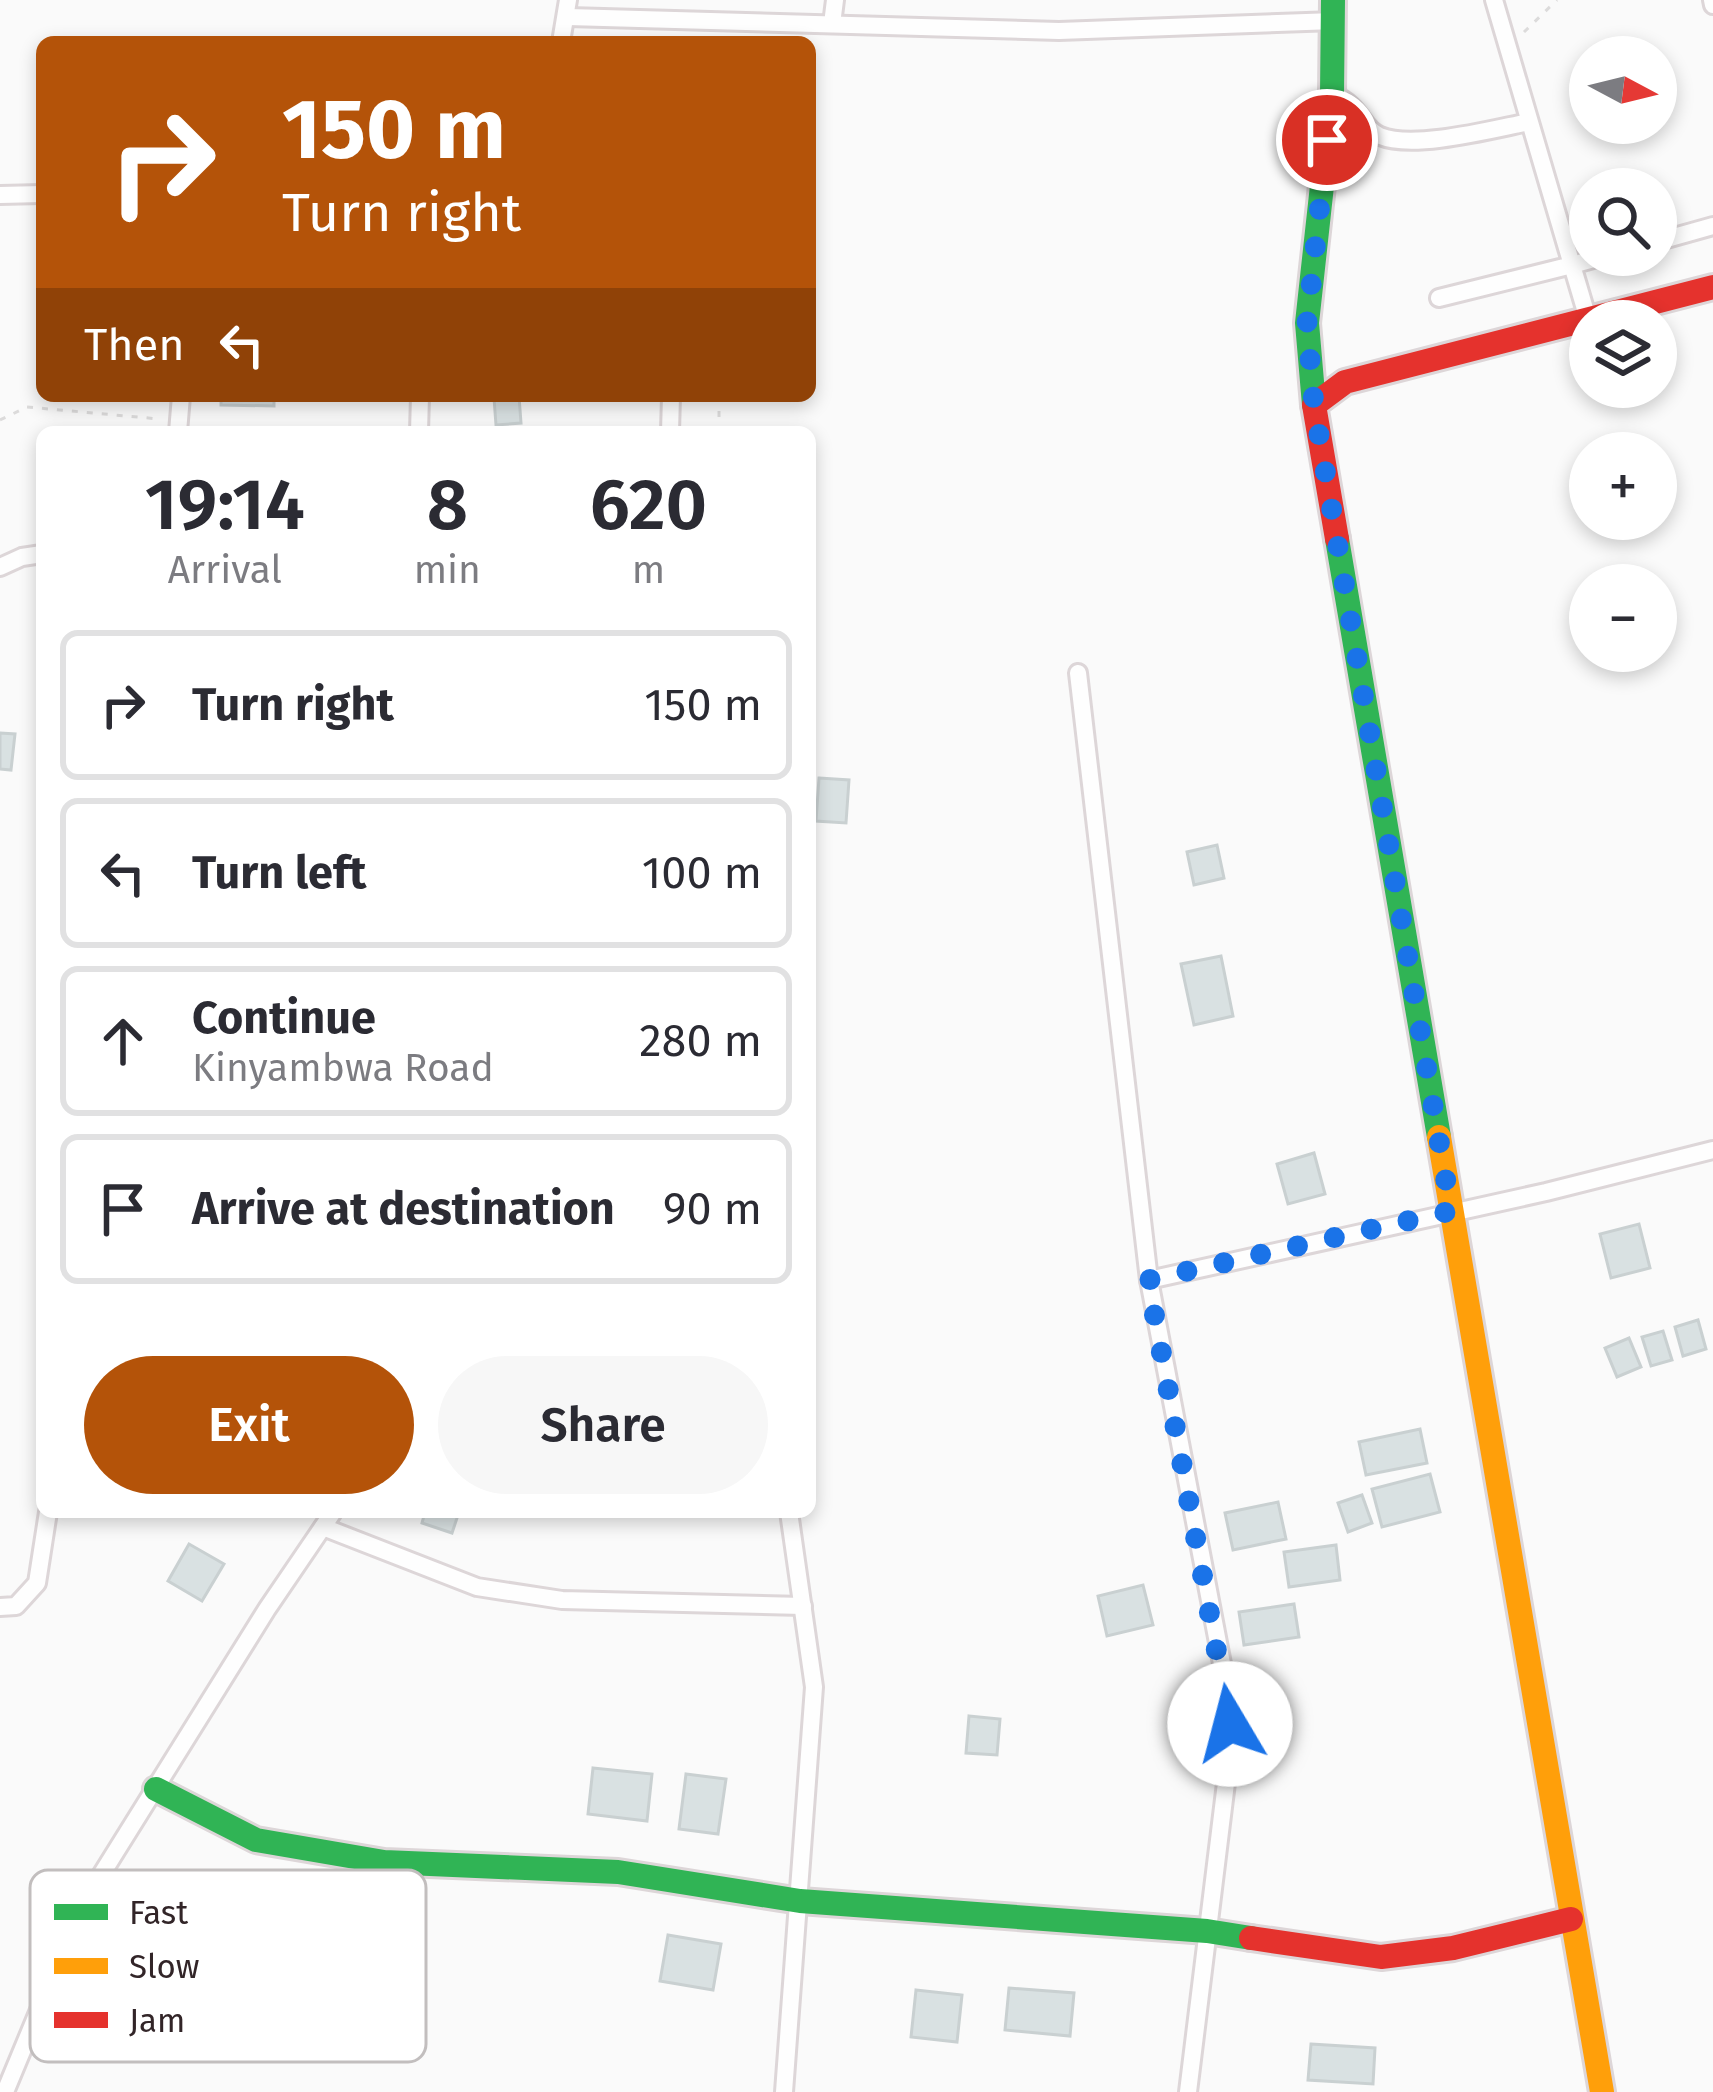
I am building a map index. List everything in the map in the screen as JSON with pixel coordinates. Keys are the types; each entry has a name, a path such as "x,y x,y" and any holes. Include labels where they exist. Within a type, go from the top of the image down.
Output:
{"street":[{"path":"832,24 835,0"},
{"path":"1494,0 1569,255"},
{"path":"568,9 1059,31 1334,10 1332,94 1307,323 1314,405 1602,2092"},
{"path":"1332,94 1351,101 1375,135 1388,138 1445,139 1529,122"},
{"path":"0,195 36,194"},
{"path":"1677,236 1713,226"},
{"path":"1439,298 1569,266"},
{"path":"1662,300 1713,287"},
{"path":"1314,405 1346,382 1569,324"},
{"path":"0,567 36,555"},
{"path":"1078,673 1148,1280 1230,1724 1188,2092"},
{"path":"1148,1280 1713,1150"},
{"path":"0,1607 16,1606 37,1583 47,1518"},
{"path":"784,2092 814,1707 790,1518"},
{"path":"105,1870 328,1520 477,1587 562,1600 803,1606"},
{"path":"156,1789 256,1840 384,1862 619,1872 800,1901 1208,1931 1381,1957 1453,1948 1571,1919"},
{"path":"4,2092 30,2030"}],"path":[{"path":"1507,48 1557,0"},
{"path":"0,420 27,407 134,414 175,426"}],"building":[{"path":"221,402 274,402 274,406"},
{"path":"494,402 519,402 521,423 496,425"},
{"path":"0,733 15,734 11,770 0,769"},
{"path":"819,778 849,780 846,823 816,821"},
{"path":"1217,845 1224,878 1194,885 1187,852"},
{"path":"1221,956 1233,1016 1194,1025 1181,964"},
{"path":"1314,1153 1325,1194 1288,1204 1277,1164"},
{"path":"1639,1224 1650,1268 1611,1278 1600,1234"},
{"path":"1698,1320 1706,1349 1683,1356 1675,1327"},
{"path":"1663,1331 1672,1360 1651,1366 1642,1337"},
{"path":"1629,1338 1641,1367 1617,1377 1605,1348"},
{"path":"1420,1429 1427,1463 1366,1475 1359,1442"},
{"path":"1430,1474 1440,1512 1382,1527 1372,1489"},
{"path":"1362,1495 1372,1523 1348,1532 1338,1503"},
{"path":"1278,1502 1286,1539 1233,1550 1225,1513"},
{"path":"423,1518 457,1518 452,1533 422,1523"},
{"path":"189,1544 224,1564 202,1601 168,1581"},
{"path":"1336,1545 1340,1580 1289,1587 1284,1552"},
{"path":"1143,1585 1153,1625 1107,1636 1098,1596"},
{"path":"1294,1604 1299,1637 1244,1645 1239,1612"},
{"path":"969,1716 1000,1719 997,1755 966,1753"},
{"path":"593,1768 652,1774 647,1821 588,1814"},
{"path":"686,1774 726,1779 718,1834 679,1829"},
{"path":"668,1935 721,1944 713,1990 660,1981"},
{"path":"1009,1988 1074,1993 1070,2036 1005,2030"},
{"path":"916,1990 962,1995 957,2042 911,2037"},
{"path":"1311,2044 1375,2048 1373,2084 1308,2080"}],"traffic: fast":[{"path":"1314,405 1307,323 1332,94 1333,0"},
{"path":"1337,539 1439,1137"},
{"path":"156,1789 256,1840 384,1862 618,1872 800,1901 1251,1938"}],"traffic: slow":[{"path":"1439,1137 1602,2092"}],"traffic: jam":[{"path":"1337,539 1314,405 1345,382 1713,287"},
{"path":"1251,1938 1381,1957 1453,1948 1571,1919"}],"route":[{"path":"1230,1724 1148,1280 1451,1211 1314,405 1307,323 1327,140"}]}
